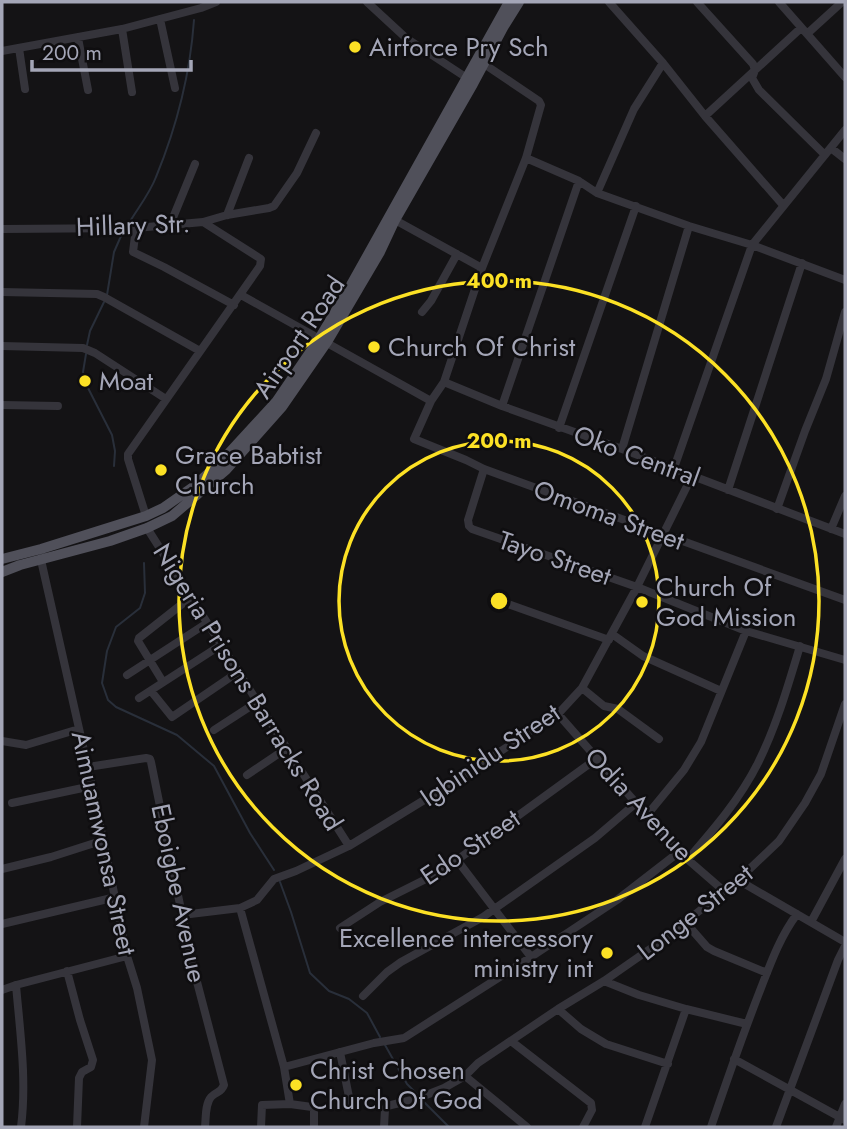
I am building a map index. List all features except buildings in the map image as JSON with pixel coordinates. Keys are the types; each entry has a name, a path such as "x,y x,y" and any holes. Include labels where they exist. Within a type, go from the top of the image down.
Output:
{"main road":[{"name":"Airport Road","path":"323,340 509,2"},
{"name":"Airport Road","path":"2,572 110,541 147,522 219,464 276,402 323,340 380,252 395,220 519,2"},
{"name":"Airport Road","path":"2,559 147,522"}],"street":[{"path":"2,51 122,29 216,2"},
{"path":"367,2 406,38 467,78"},
{"path":"609,2 783,205"},
{"path":"697,2 753,64 755,71 752,78 759,90 828,151 845,159"},
{"path":"779,2 845,77"},
{"path":"705,116 755,71 842,2"},
{"path":"160,19 175,88"},
{"path":"122,29 132,92"},
{"path":"78,38 88,90"},
{"path":"19,48 25,89"},
{"path":"597,192 634,109 663,62"},
{"path":"2,346 83,348 166,398 241,295 431,401 444,382 482,268 526,158 541,105 484,64"},
{"path":"674,468 752,245 845,130"},
{"path":"203,222 274,206 298,173 316,133"},
{"path":"227,215 249,158"},
{"path":"526,158 579,181 597,192 845,280"},
{"path":"170,225 195,164"},
{"path":"502,406 579,181"},
{"path":"559,428 636,206"},
{"path":"395,220 482,268"},
{"name":"Hillary Str.","path":"2,229 136,228 203,222 261,259 260,266 241,295"},
{"path":"622,449 689,226"},
{"path":"136,228 133,253 234,305"},
{"path":"422,312 457,254"},
{"path":"728,490 802,263"},
{"path":"2,292 97,295 200,351"},
{"path":"777,509 826,379 845,312"},
{"name":"Oko Central","path":"444,382 559,428 674,468 845,534"},
{"name":"Nigeria Prisons Barracks Road","path":"166,398 128,454 147,522 207,623 349,846"},
{"name":"Omoma Street","path":"431,401 414,439 484,469 845,600"},
{"path":"2,405 58,406"},
{"name":"Tayo Street","path":"484,469 468,520 472,529 637,587 746,631 845,660"},
{"name":"Igbinidu Street","path":"240,908 257,900 274,879 296,872 349,846 558,714 582,688 637,587 692,476"},
{"path":"831,529 845,496"},
{"name":"Aimuamwonsa Street","path":"41,560 152,1060 144,1127"},
{"path":"163,682 138,641 191,597"},
{"path":"508,604 610,637 643,656 721,691"},
{"path":"127,675 207,623"},
{"path":"647,815 684,770 701,742 746,631"},
{"path":"139,698 221,645"},
{"path":"688,859 731,808 758,762 784,698 800,646"},
{"path":"151,691 172,717 238,672"},
{"path":"582,688 604,706 618,709 659,739"},
{"path":"214,730 257,702"},
{"name":"Longe Street","path":"384,1127 387,1106 416,1099 465,1076 478,1063 604,981 686,923 738,880 779,841 805,803 821,774 845,704"},
{"name":"Odia Avenue","path":"558,714 679,852 724,891"},
{"path":"2,741 26,745 79,729"},
{"path":"247,775 287,748"},
{"name":"Eboigbe Avenue","path":"88,767 150,759 182,915 223,1088 208,1101 205,1127"},
{"name":"Edo Street","path":"340,928 380,902 457,860 596,759"},
{"path":"12,803 92,786"},
{"path":"363,996 401,961 495,909 595,838 636,803"},
{"path":"2,869 51,858 104,840"},
{"path":"284,1067 374,1043 404,1038 617,900 679,852"},
{"path":"811,922 845,859"},
{"path":"457,860 531,957"},
{"path":"738,880 845,944 776,1127"},
{"path":"2,924 116,897"},
{"path":"182,915 240,908 284,1067 290,1104"},
{"path":"711,1127 778,945 797,914"},
{"path":"686,923 707,947 767,973"},
{"path":"2,990 127,956"},
{"path":"67,971 79,1020 93,1060 91,1067 82,1072 79,1078 77,1127"},
{"path":"604,981 639,995 747,1024"},
{"path":"16,985 22,1058 21,1127"},
{"path":"558,1009 581,1029 606,1044 668,1063"},
{"path":"645,1127 686,1009"},
{"path":"511,1041 591,1103 592,1110 583,1127"},
{"path":"340,1052 351,1107"},
{"path":"734,1059 843,1118"},
{"path":"465,1076 527,1127"},
{"path":"261,1127 262,1105 290,1104 308,1106 314,1110 314,1127"},
{"path":"836,1127 843,1118 845,1104"}],"waterway":[{"path":"129,223 153,183 170,139 186,81 194,20"},
{"path":"107,295 114,252 121,236"},
{"path":"87,345 90,331 104,302"},
{"path":"86,354 83,372 87,386 112,435 114,466"},
{"path":"144,563 145,593 140,608 116,627 107,651 102,683 108,700 116,707 177,735 214,766 250,833 274,870"},
{"path":"280,882 310,973 329,991 349,999 367,1013 380,1037"},
{"path":"385,1045 407,1084 417,1094"},
{"path":"423,1101 449,1127"}],"place":[{"name":"Airforce Pry Sch","path":"355,47"},
{"name":"Church Of Christ","path":"374,347"},
{"name":"Moat","path":"85,381"},
{"name":"Grace Babtist Church","path":"161,470"},
{"name":"Church Of God Mission","path":"642,602"},
{"name":"Excellence intercessory ministry int","path":"607,953"},
{"name":"Christ Chosen Church Of God","path":"296,1085"}]}
